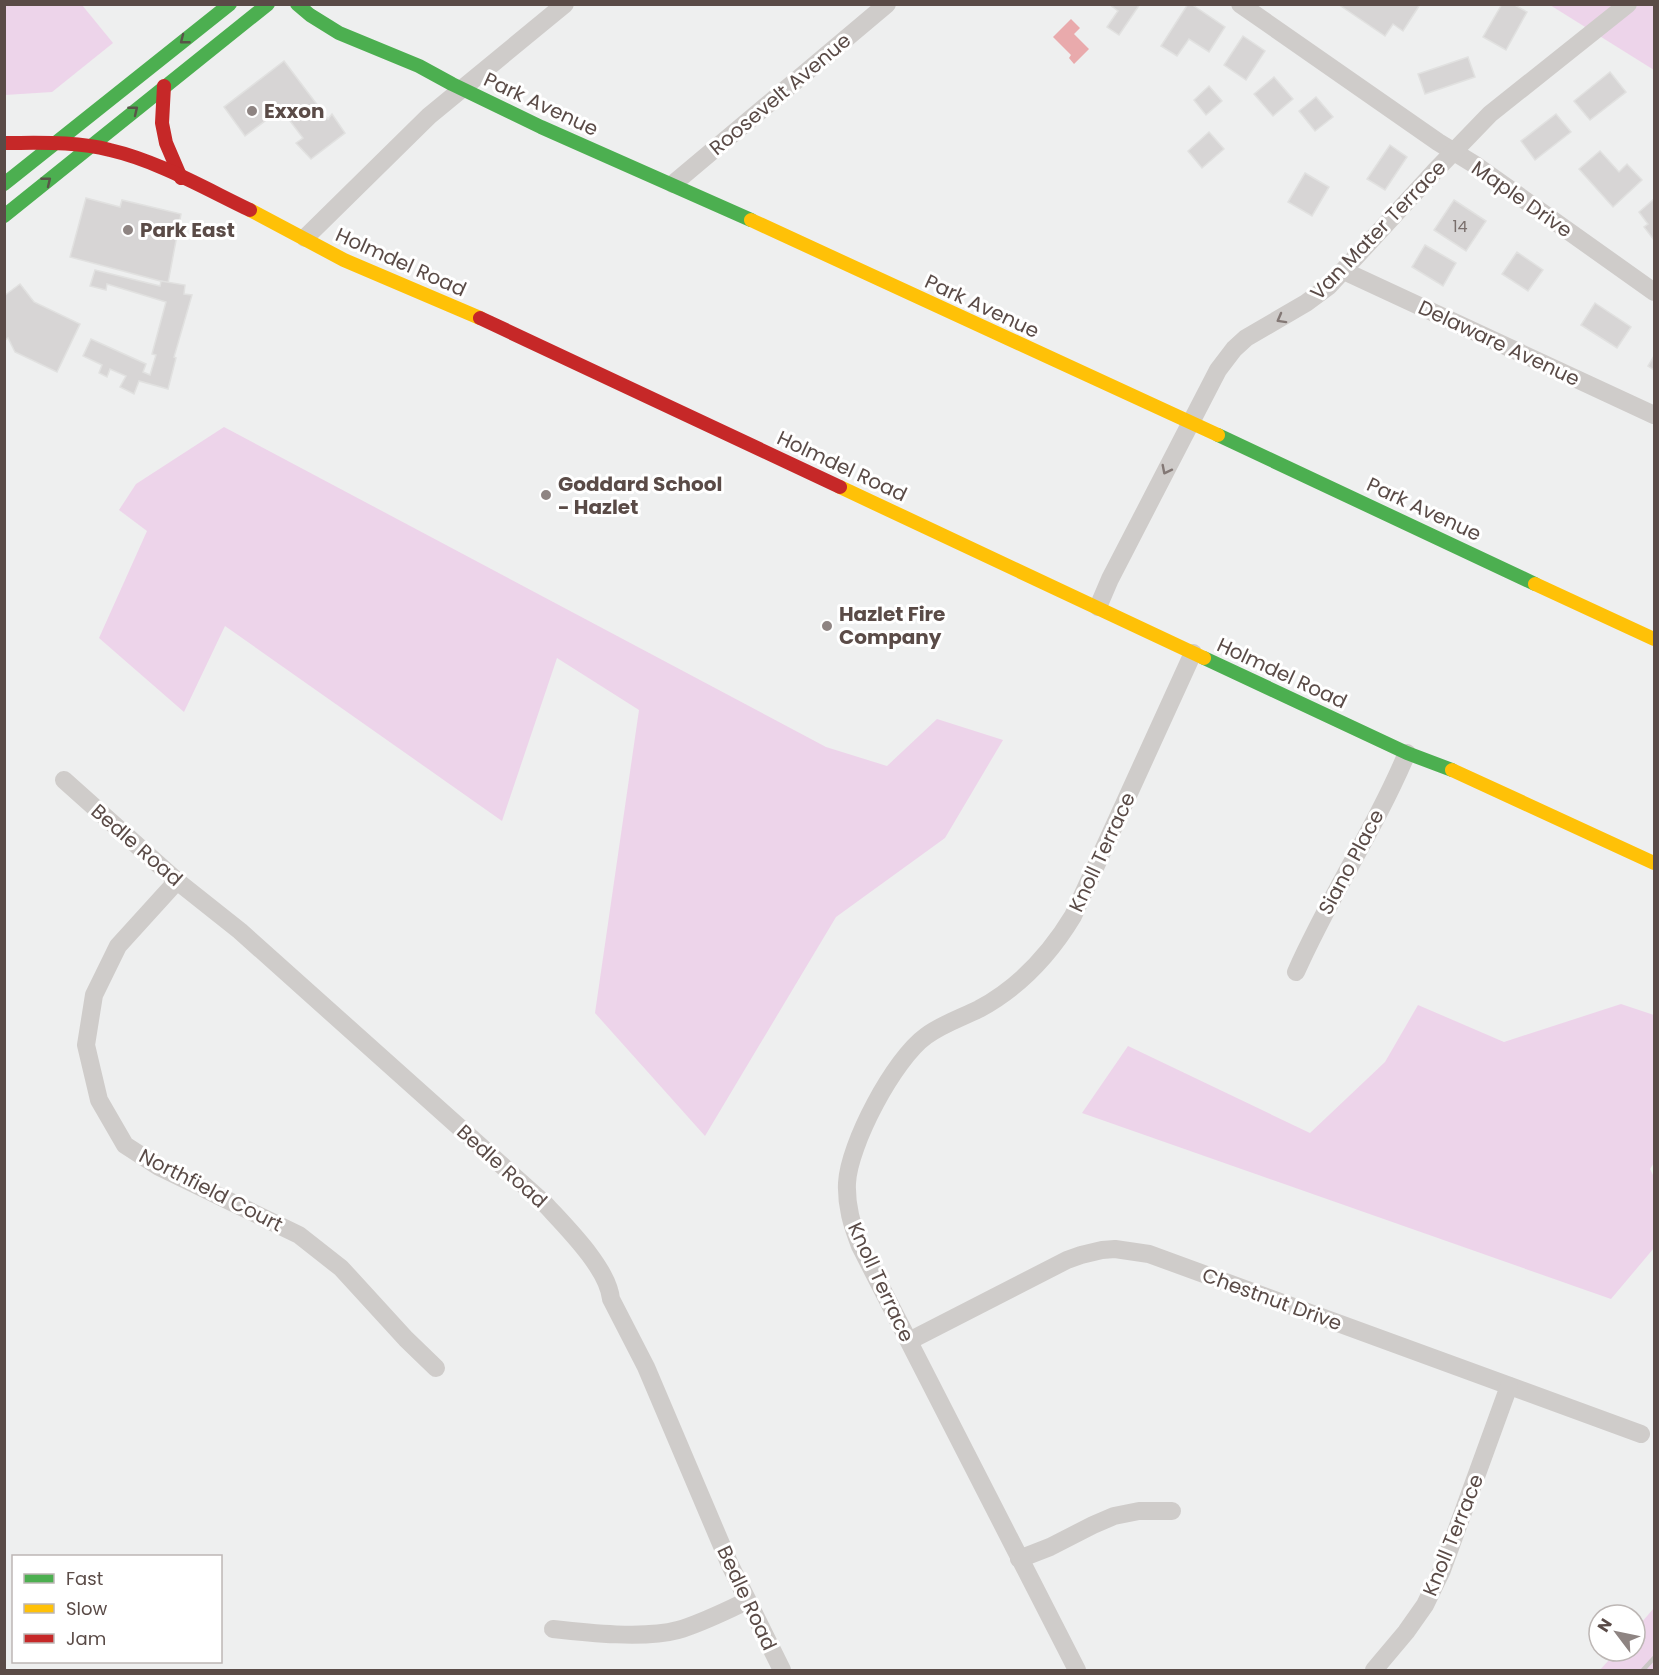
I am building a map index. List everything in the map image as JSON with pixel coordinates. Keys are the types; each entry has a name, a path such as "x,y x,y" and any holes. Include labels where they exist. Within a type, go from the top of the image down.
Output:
{"main road":[{"path":"4,184 230,4"},
{"path":"4,216 268,4"},
{"name":"Park Avenue","path":"297,4 321,23 360,42 418,66 463,90 673,184 1396,517 1654,639"},
{"path":"164,86 162,123 166,142 181,178"},
{"name":"Holmdel Road","path":"4,143 54,143 124,153 267,218 344,260 486,321 1407,753 1457,772 1654,863"}],"street":[{"path":"305,238 429,116 565,4"},
{"name":"Roosevelt Avenue","path":"673,184 887,4"},
{"name":"Maple Drive","path":"1240,4 1654,292"},
{"name":"Van Mater Terrace","path":"1098,607 1110,579 1218,370 1234,349 1255,332 1306,303 1329,286 1490,114 1628,4"},
{"name":"Delaware Avenue","path":"1344,271 1654,415"},
{"name":"Knoll Terrace","path":"1077,1671 860,1246 851,1222 847,1182 851,1160 858,1142 892,1076 912,1048 937,1028 979,1009 1004,993 1049,951 1063,933 1073,916 1193,652"},
{"name":"Siano Place","path":"1296,972 1407,753"},
{"name":"Bedle Road","path":"64,780 177,881 249,939 544,1203 576,1239 610,1288 611,1299 646,1367 730,1565 782,1671"},
{"name":"Northfield Court","path":"177,881 117,946 94,995 86,1045 99,1100 125,1145 159,1167 299,1234 341,1268 436,1368"},
{"name":"Chestnut Drive","path":"909,1341 1067,1260 1102,1250 1124,1250 1149,1254 1641,1434"},
{"name":"Knoll Terrace","path":"1374,1671 1407,1632 1425,1605 1442,1570 1509,1386"},
{"path":"1019,1559 1050,1547 1114,1516 1139,1510 1172,1511"},
{"path":"553,1629 586,1633 658,1634 693,1624 747,1601"}],"shaded area":[{"path":"5,4 82,5 113,43 52,92 5,95"},
{"path":"1550,5 1654,5 1654,70"},
{"path":"1071,19 1080,28 1074,34 1089,49 1074,64 1069,58 1071,55 1053,37"},
{"path":"224,427 826,747 887,766 937,719 1003,740 945,838 836,917 705,1136 595,1013 639,710 557,658 502,821 225,626 184,712 99,638 147,531 119,510 136,484"},
{"path":"1621,1004 1654,1015 1654,1163 1650,1169 1654,1177 1654,1248 1611,1299 1082,1113 1128,1046 1310,1133 1385,1062 1418,1005 1504,1042"},
{"path":"1654,1608 1654,1670 1600,1670 1606,1663 1647,1663 1647,1616"}],"building":[{"path":"1109,4 1140,4 1119,35 1107,27 1118,11"},
{"path":"1188,4 1225,27 1209,52 1189,39 1177,56 1161,46"},
{"path":"1338,4 1417,4 1419,6 1403,31 1393,24 1385,36"},
{"path":"1502,4 1513,4 1527,12 1506,50 1483,37"},
{"path":"1243,36 1265,51 1246,80 1224,65"},
{"path":"1468,57 1475,77 1425,94 1418,74"},
{"name":"Exxon","path":"284,61 328,119 332,114 345,133 311,159 296,143 303,138 281,109 245,136 224,107"},
{"path":"1610,72 1626,92 1590,120 1574,101"},
{"path":"1274,77 1293,99 1273,116 1254,94"},
{"path":"1209,86 1222,101 1206,115 1194,100"},
{"path":"1316,97 1333,117 1315,131 1299,111"},
{"path":"1556,114 1571,132 1535,160 1521,141"},
{"path":"1209,132 1224,149 1202,168 1188,151"},
{"path":"1390,145 1407,157 1385,190 1367,179"},
{"path":"1600,151 1619,172 1627,164 1642,180 1613,207 1579,169"},
{"path":"1305,173 1329,187 1312,216 1288,202"},
{"path":"86,198 120,207 122,200 181,214 168,283 70,257"},
{"path":"1654,199 1654,240 1644,227 1648,224 1639,212"},
{"path":"1454,200 1486,221 1466,251 1434,230"},
{"path":"1425,245 1456,263 1443,286 1412,267"},
{"path":"1517,252 1543,270 1528,291 1502,274"},
{"path":"95,270 160,286 161,281 185,285 184,294 192,295 174,357 176,358 168,389 139,381 134,394 120,387 126,376 110,369 107,377 99,373 102,365 83,356 91,339 146,364 143,372 150,375 156,355 152,354 166,302 107,284 106,290 90,286"},
{"path":"20,284 34,302 80,324 57,372 15,352 8,338 4,341 4,296"},
{"path":"1595,303 1631,327 1617,348 1581,325"},
{"path":"1654,356 1654,370 1648,366"}],"railway":[{"path":"1643,1670 1654,1658"}],"traffic: fast":[{"path":"4,184 230,4"},
{"path":"4,216 268,4"},
{"path":"297,4 339,33 419,66 541,127 751,220"},
{"path":"1218,435 1535,584"},
{"path":"1204,658 1407,753 1452,770"}],"traffic: slow":[{"path":"250,210 344,260 480,318"},
{"path":"751,220 1218,435"},
{"path":"840,487 1204,658"},
{"path":"1535,584 1654,639"},
{"path":"1452,770 1654,863"}],"traffic: jam":[{"path":"164,86 162,123 166,143 181,178"},
{"path":"4,143 71,144 97,147 128,155 181,176 250,210"},
{"path":"480,318 840,487"}],"place":[{"name":"Exxon","path":"252,111"},
{"name":"Park East","path":"128,230"},
{"name":"Goddard School - Hazlet","path":"546,495"},
{"name":"Hazlet Fire Company","path":"827,626"}]}
